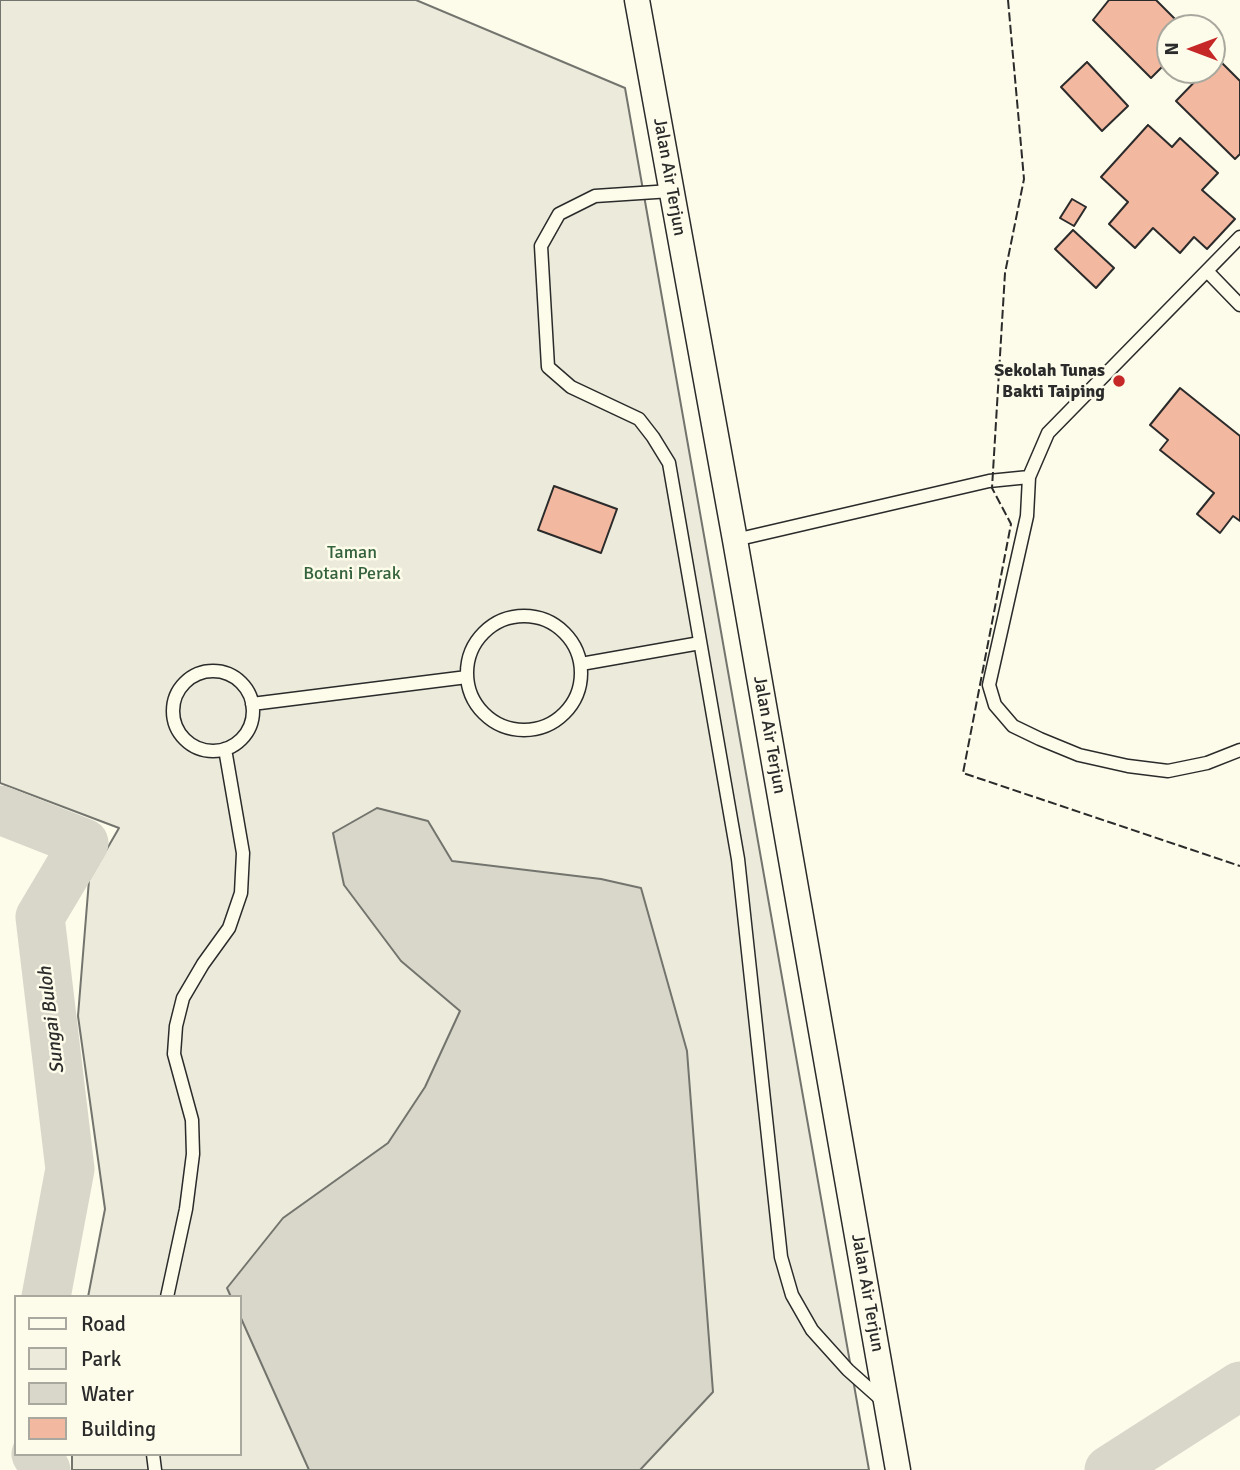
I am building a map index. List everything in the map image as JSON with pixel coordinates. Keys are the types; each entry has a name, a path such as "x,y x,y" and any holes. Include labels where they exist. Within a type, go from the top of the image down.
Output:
{"street":[{"name":"Jalan Air Terjun","path":"637,0 898,1470"}],"lane":[{"path":"671,191 595,197 559,214 541,246 548,367 571,387 639,419 669,463 738,859 781,1257 792,1295 812,1330 848,1370 887,1405"},
{"path":"1240,237 1048,433 1029,477 1027,516 989,685 995,705 1013,726 1079,755 1128,766 1168,771 1207,763 1240,750"},
{"path":"1208,271 1240,305"},
{"path":"735,540 989,481 1029,477"},
{"path":"527,615 547,619 563,629 575,645 581,664 581,682 575,700 564,714 549,725 531,730 513,729 496,723 481,711 472,695 467,677 469,658 477,640 491,626 508,617 527,615"},
{"path":"581,664 700,643"},
{"path":"213,670 238,680 247,690 252,704 250,726 236,744 225,749 211,751 198,748 186,741 177,730 173,703 178,690 187,679 199,673 213,670"},
{"path":"252,704 467,677"},
{"path":"167,1295 186,1209 193,1154 192,1120 174,1054 176,1026 183,998 229,928 241,893 243,853 225,749"}],"green space":[{"name":"Taman Botani Perak","path":"0,0 416,0 625,88 869,1470 72,1470 72,1456 242,1456 242,1295 88,1295 105,1209 78,1016 89,880 119,828 0,783"}],"water":[{"path":"377,808 428,821 452,861 601,879 641,888 687,1051 713,1392 640,1470 309,1470 242,1320 242,1295 230,1295 227,1288 283,1218 388,1143 425,1087 460,1011 401,961 344,885 333,833"}],"building":[{"path":"1109,0 1156,0 1170,14 1156,14 1156,73 1151,78 1093,20"},
{"path":"1087,62 1128,106 1102,131 1061,87"},
{"path":"1226,67 1240,81 1240,154 1235,159 1176,101 1192,84 1226,84"},
{"path":"1148,125 1172,147 1180,138 1218,173 1202,190 1235,219 1207,249 1194,237 1180,253 1153,228 1135,248 1109,224 1128,202 1101,177"},
{"path":"1072,199 1086,207 1074,226 1060,218"},
{"path":"1073,230 1114,268 1096,288 1055,249"},
{"path":"1180,388 1240,436 1240,521 1233,516 1220,533 1197,514 1214,493 1160,450 1168,440 1150,425"},
{"path":"554,486 617,509 601,553 538,530"}],"waterway":[{"name":"Sungai Buloh","path":"0,810 84,843 40,917 70,1169 46,1295"},
{"name":"Sungai Buloh","path":"1109,1470 1240,1386"},
{"name":"Sungai Buloh","path":"37,1456 46,1470"}],"fence":[{"path":"1008,0 1024,179 1005,273 992,488 1011,524 963,773 1240,866"}],"place":[{"name":"Sekolah Tunas Bakti Taiping","path":"1119,381"}]}
